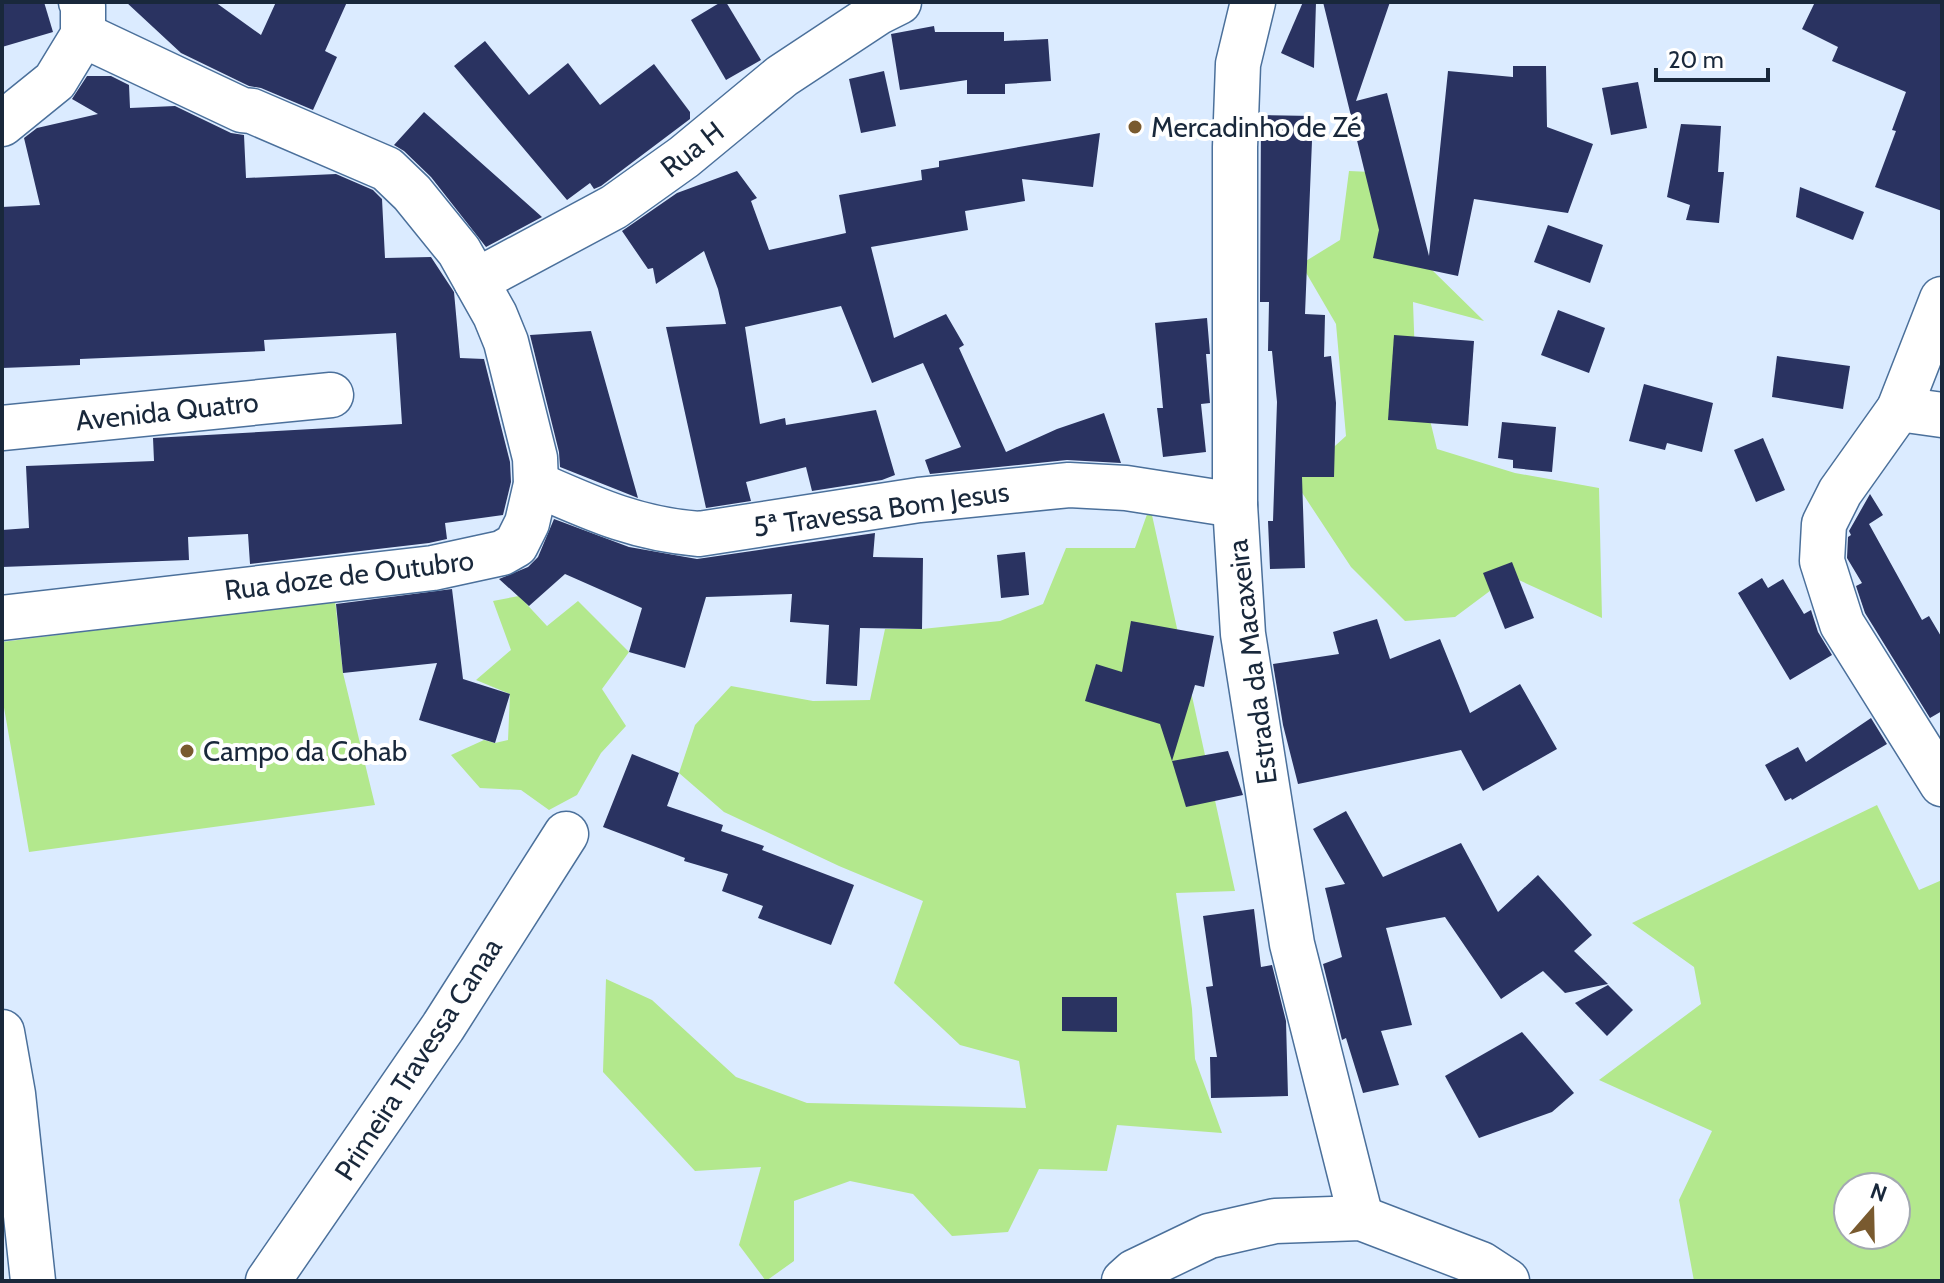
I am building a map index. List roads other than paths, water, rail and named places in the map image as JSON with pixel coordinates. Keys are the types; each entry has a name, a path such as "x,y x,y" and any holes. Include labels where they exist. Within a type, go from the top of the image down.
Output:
{"street":[{"name":"Rua H","path":"476,281 614,207 684,157 782,76 899,2"},
{"name":"Estrada da Macaxeira","path":"1253,2 1238,64 1234,260 1235,505 1243,634 1292,944 1361,1218"},
{"name":"Rua doze de Outubro","path":"2,618 433,568 481,559 516,545 527,523 536,484 535,458 506,342 459,251 387,169 252,111 242,110 84,11"},
{"path":"2,124 55,81 84,11"},
{"path":"1942,299 1899,409 1840,492 1824,524 1822,561 1842,624 1942,784"},
{"name":"Avenida Quatro","path":"2,428 331,395"},
{"path":"1899,409 1942,415"},
{"name":"5ª Travessa Bom Jesus","path":"536,484 614,518 662,531 699,534 919,500 1069,485 1126,488 1235,505"},
{"name":"Primeira Travessa Canaa","path":"268,1281 443,1027 566,834"},
{"path":"2,1032 13,1094 33,1281"},
{"path":"1124,1281 1134,1272 1209,1236 1275,1221 1361,1218 1481,1264 1507,1281"}],"place":[{"name":"Mercadinho de Zé","path":"1135,127"},
{"name":"Campo da Cohab","path":"187,751"}]}
